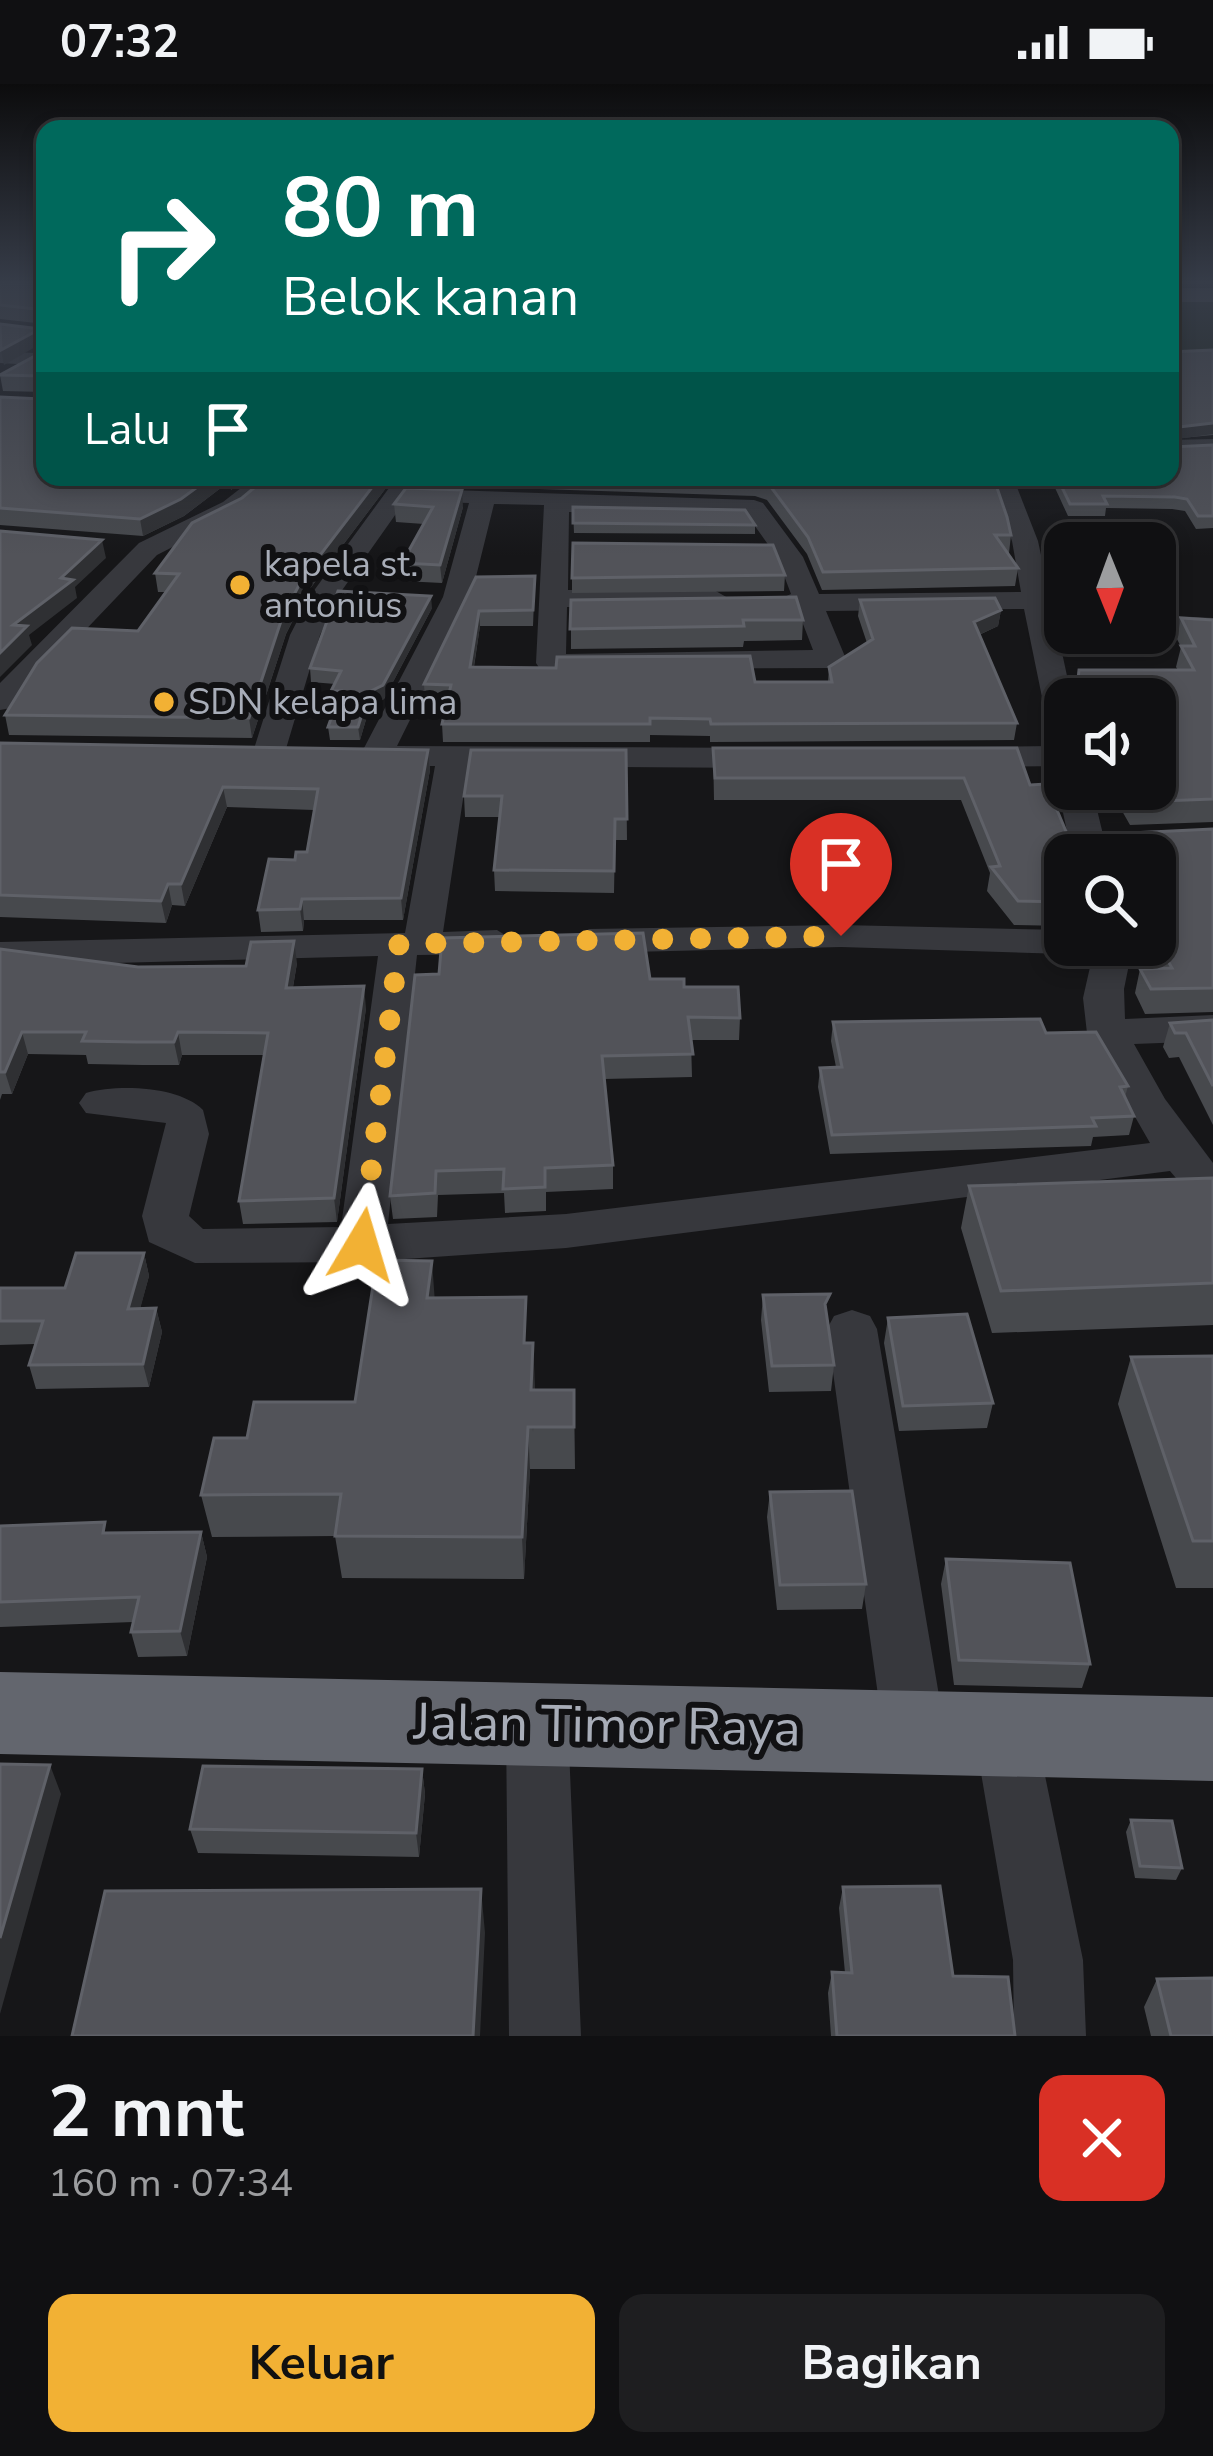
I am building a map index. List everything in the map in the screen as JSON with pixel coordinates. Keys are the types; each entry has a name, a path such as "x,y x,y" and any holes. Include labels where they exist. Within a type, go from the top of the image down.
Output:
{"highway":[{"name":"Jalan Timor Raya","path":"0,1713 1213,1739"}],"street":[{"path":"1179,446 1213,446"},
{"path":"0,700 148,549 232,507 259,486"},
{"path":"269,752 305,635 329,590 398,494 480,486 742,501 764,497 763,486"},
{"path":"376,756 445,597 480,486"},
{"path":"1004,486 1044,603"},
{"path":"557,504 754,508 782,547 831,659 551,662 566,545 557,504"},
{"path":"107,545 148,549"},
{"path":"737,547 782,547"},
{"path":"329,590 370,592"},
{"path":"555,603 809,603 1044,613"},
{"path":"1176,625 1213,626"},
{"path":"0,653 46,656"},
{"path":"226,751 800,758"},
{"path":"936,757 1044,755"},
{"path":"362,1245 411,944 454,756"},
{"path":"0,954 841,936 1044,941"},
{"path":"101,1103 176,1108 188,1120 189,1137 164,1214 166,1230 195,1246 362,1245 1201,1176 1108,1033 1103,966"},
{"path":"1108,1033 1213,1028"},
{"path":"852,1329 914,1731"},
{"path":"537,1724 545,2036"},
{"path":"1005,1732 1048,1960 1050,2036"}],"building":[{"path":"1179,374 1213,374 1213,423 1179,427"},
{"path":"0,397 36,399 36,486 199,486 140,519 0,508"},
{"path":"1213,445 1213,516 1198,516 1187,499 1175,497 1103,496 1107,504 1070,504 1061,486 1179,486 1179,447"},
{"path":"256,486 373,486 304,576 283,615 249,718 5,715 37,663 72,628 138,631 179,574 155,573 192,523"},
{"path":"770,486 996,486 1011,535 995,535 1018,568 823,572 808,537"},
{"path":"406,488 462,490 440,565 402,563 433,507 394,504"},
{"path":"573,507 745,510 755,525 573,523"},
{"path":"0,531 102,540 61,578 73,580 13,625 27,626 0,653"},
{"path":"573,543 773,545 785,575 572,578"},
{"path":"535,576 533,610 479,611 470,667 556,668 557,657 750,656 755,682 832,682 829,667 873,639 860,600 995,598 1001,610 974,622 1017,723 711,724 710,719 650,718 650,724 442,724 451,685 424,684 476,577"},
{"path":"338,591 431,596 383,685 369,692 358,727 328,727 341,691 331,691 341,671 310,668"},
{"path":"796,597 803,620 743,620 744,626 570,629 571,600"},
{"path":"1181,618 1213,620 1213,799 1176,800 1176,678 1078,678 1079,670 1194,670 1181,646 1195,646"},
{"path":"0,743 428,750 401,898 302,899 300,909 258,910 269,859 295,860 296,852 307,852 318,789 223,787 181,884 168,884 161,901 0,895"},
{"path":"713,748 1017,748 1030,785 1044,784 1044,810 1057,810 1067,834 1044,834 1044,902 1018,901 991,867 1000,866 964,778 715,778"},
{"path":"471,750 626,750 627,819 615,819 614,871 494,870 502,796 464,796"},
{"path":"1213,829 1213,988 1151,989 1140,969 1176,966 1176,834 1109,834"},
{"path":"643,933 650,979 684,979 684,987 738,987 740,1018 688,1017 693,1054 602,1056 613,1165 545,1168 545,1187 503,1189 504,1169 436,1171 435,1193 390,1196 415,975 439,974 442,938"},
{"path":"294,941 286,988 364,986 334,1198 239,1201 268,1033 178,1032 174,1042 137,1042 82,1041 86,1032 22,1032 5,1072 0,1072 0,949 138,967 246,966 251,942"},
{"path":"1040,1019 1046,1033 1096,1032 1128,1086 1120,1087 1134,1116 1092,1118 1096,1126 832,1135 820,1068 842,1067 833,1022"},
{"path":"1213,1020 1213,1086 1186,1033 1175,1033 1170,1023"},
{"path":"1213,1178 1213,1283 1001,1291 969,1186"},
{"path":"76,1253 144,1253 128,1309 156,1308 143,1364 29,1365 43,1321 0,1321 0,1288 65,1288"},
{"path":"377,1260 432,1261 427,1298 526,1297 524,1343 533,1343 531,1390 574,1390 574,1427 528,1427 522,1537 335,1536 341,1494 201,1495 214,1438 247,1438 254,1402 355,1402"},
{"path":"830,1294 825,1304 834,1365 772,1366 763,1295"},
{"path":"967,1314 993,1403 903,1406 888,1318"},
{"path":"1213,1356 1213,1541 1193,1541 1131,1357"},
{"path":"852,1491 866,1584 780,1585 770,1492"},
{"path":"105,1522 103,1533 201,1532 180,1631 131,1632 139,1597 0,1602 0,1526"},
{"path":"946,1559 1070,1563 1090,1664 959,1660"},
{"path":"0,1764 50,1765 0,1938"},
{"path":"203,1766 422,1769 416,1833 190,1829"},
{"path":"1131,1820 1172,1821 1182,1868 1140,1866"},
{"path":"940,1886 953,1976 1008,1977 1015,2036 837,2036 832,1972 852,1973 843,1887"},
{"path":"481,1889 473,2036 72,2036 105,1891"},
{"path":"1213,1978 1213,2036 1171,2036 1157,1979"}],"place":[{"name":"kapela st. antonius","path":"240,585"},
{"name":"SDN kelapa lima","path":"164,702"}],"route":[{"path":"362,1245 399,944 841,936"}]}
